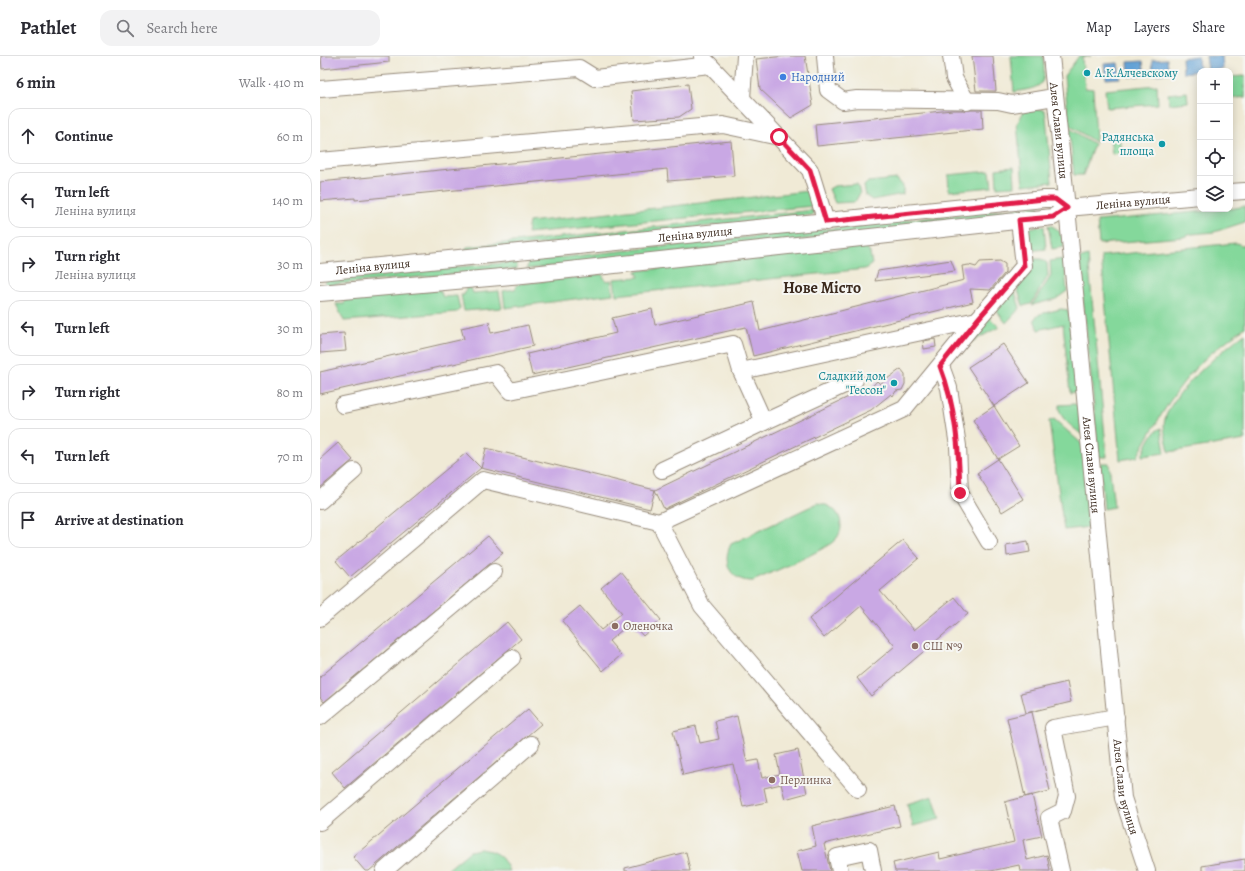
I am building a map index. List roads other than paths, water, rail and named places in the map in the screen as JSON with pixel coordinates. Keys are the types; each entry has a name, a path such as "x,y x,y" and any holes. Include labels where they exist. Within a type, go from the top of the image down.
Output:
{"street":[{"path":"742,98 745,56"},
{"path":"825,56 828,90 842,101 857,99 967,102 998,101 1012,104 1054,97"},
{"path":"951,56 954,78 967,102"},
{"name":"Алея Слави вулиця","path":"1051,56 1054,97 1067,208 1123,798 1147,871"},
{"path":"321,89 579,68 595,78 705,60 810,170 826,222"},
{"path":"320,162 723,125 779,137"},
{"path":"1233,192 1245,191"},
{"name":"Леніна вулиця","path":"320,293 523,275 1053,217 1067,208 1197,196"},
{"name":"Леніна вулиця","path":"320,272 1044,199 1055,199 1067,208"},
{"path":"320,618 483,480 658,522 904,409 977,320 1024,266 1019,220"},
{"path":"741,371 977,320"},
{"path":"342,405 496,373 510,391 733,344 741,371 764,422"},
{"path":"940,366 949,388 958,446 960,493 989,542"},
{"path":"662,470 855,380"},
{"path":"320,501 354,471"},
{"path":"658,522 702,606 858,789"},
{"path":"320,717 494,572"},
{"path":"320,822 512,658"},
{"path":"1061,871 1049,818 1063,811 1067,796 1053,728 1116,717"},
{"path":"384,871 531,744"},
{"path":"840,871 837,857 869,850 874,871"}],"water":[{"path":"1198,56 1199,68 1197,68 1197,71 1183,73 1182,58"},
{"path":"1206,56 1222,56 1223,68 1208,68"},
{"path":"1167,59 1169,73 1153,75 1152,60"},
{"path":"1143,61 1145,75 1129,77 1128,62"},
{"path":"1118,63 1120,78 1106,79 1104,64"}],"place":[{"name":"А.К.Алчевскому","path":"1087,73"},
{"name":"Народний","path":"783,77"},
{"name":"Радянська площа","path":"1162,144"},
{"name":"Сладкий дом \"Гессон\"","path":"894,383"},
{"name":"Оленочка","path":"615,626"},
{"name":"СШ №9","path":"915,646"},
{"name":"Перлинка","path":"772,780"}],"district":[{"name":"Нове Місто","path":"822,287"}]}
